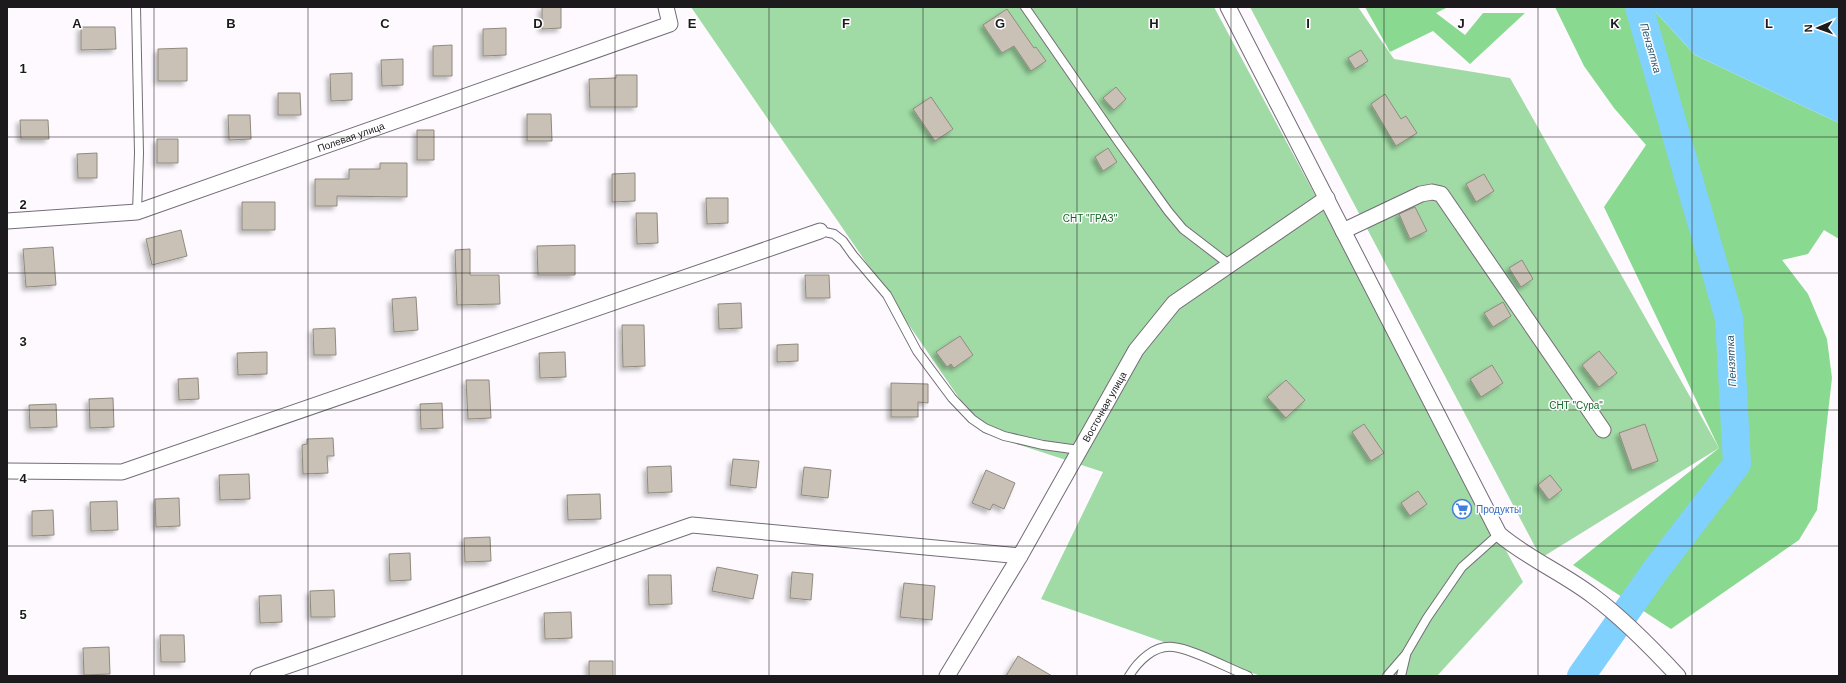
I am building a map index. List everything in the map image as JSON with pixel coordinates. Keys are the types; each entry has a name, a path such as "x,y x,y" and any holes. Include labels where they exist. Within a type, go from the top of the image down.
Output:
{"street":[{"name":"Полевая улица","path":"7,221 137,212 670,24 666,7"},
{"path":"1228,7 1498,534 1516,549 1560,574 1594,596 1650,646 1678,676"},
{"path":"1343,231 1421,194 1432,192 1441,194 1603,430"},
{"name":"Восточная улица","path":"947,676 1020,556 1136,350 1174,303 1327,198"},
{"path":"7,471 122,472 820,231"},
{"path":"258,676 692,525 1020,556"}],"lane":[{"path":"136,7 139,153 137,212"},
{"path":"1025,7 1168,211 1183,229 1230,265"},
{"path":"820,231 834,234 843,241 887,295 917,351 952,398 972,419 985,428 1004,436 1043,445 1079,450"},
{"path":"1387,676 1406,654 1427,618 1462,567 1498,534"},
{"path":"1129,676 1136,665 1157,649 1173,647 1248,676"},
{"path":"1402,676 1406,654"}],"green space":[{"name":"СНТ \"ГРАЗ\"","path":"691,7 1214,7 1523,582 1437,676 1261,676 1041,599 1103,472 983,433"},
{"name":"СНТ \"Сура\"","path":"1250,7 1358,7 1394,59 1510,78 1719,448 1541,558"},
{"path":"1365,7 1448,7 1436,13 1465,35 1483,13 1525,13 1470,64 1433,31 1390,52"},
{"path":"1555,7 1651,7 1695,55 1839,123 1839,239 1824,230 1808,254 1782,260 1808,294 1827,339 1832,378 1817,510 1799,540 1671,629 1573,565 1719,448 1604,207 1646,145 1614,108 1584,66"}],"water":[{"path":"1651,7 1839,7 1839,123 1695,55"}],"building":[{"path":"542,7 561,7 561,28 542,29"},
{"path":"1007,9 1034,48 1036,47 1046,61 1031,71 1014,46 1002,53 983,25"},
{"path":"81,27 115,27 116,49 81,50"},
{"path":"506,28 506,55 483,56 483,29"},
{"path":"452,45 452,76 433,76 433,46"},
{"path":"187,48 187,81 158,81 158,49"},
{"path":"1361,50 1368,61 1355,69 1348,58"},
{"path":"403,59 403,85 382,86 381,60"},
{"path":"352,73 352,100 331,101 330,74"},
{"path":"616,75 637,75 637,107 590,107 589,79 616,78"},
{"path":"1116,87 1126,99 1114,110 1103,98"},
{"path":"278,93 300,93 301,115 278,115"},
{"path":"1385,94 1401,119 1406,116 1417,133 1396,146 1371,104"},
{"path":"931,97 953,129 935,141 913,109"},
{"path":"527,114 551,114 552,141 527,141"},
{"path":"228,115 250,115 251,139 229,140"},
{"path":"20,120 48,120 49,139 21,139"},
{"path":"417,130 434,130 434,160 417,160"},
{"path":"157,139 178,139 178,163 157,163"},
{"path":"1108,148 1117,162 1103,171 1095,157"},
{"path":"97,153 97,178 78,178 77,154"},
{"path":"380,163 407,163 407,197 337,196 337,206 315,206 315,179 349,179 349,169 380,169"},
{"path":"635,173 635,201 612,202 612,174"},
{"path":"1484,174 1494,191 1476,202 1466,184"},
{"path":"706,198 728,198 728,223 707,224"},
{"path":"242,202 275,202 275,230 242,230"},
{"path":"1415,207 1427,231 1410,239 1399,214"},
{"path":"636,213 657,213 658,243 637,244"},
{"path":"181,230 187,256 152,265 146,239"},
{"path":"575,245 575,275 538,275 537,246"},
{"path":"53,247 56,285 26,287 23,249"},
{"path":"470,249 470,275 499,275 500,304 457,305 455,250"},
{"path":"1522,260 1533,279 1521,287 1509,268"},
{"path":"805,275 829,275 830,298 806,298"},
{"path":"416,297 418,330 394,332 392,299"},
{"path":"1503,302 1511,316 1493,327 1484,313"},
{"path":"741,303 742,328 719,329 718,304"},
{"path":"622,325 644,325 645,366 623,367"},
{"path":"335,328 336,355 314,355 313,329"},
{"path":"960,336 973,355 954,368 951,364 947,367 936,352"},
{"path":"798,344 798,361 777,362 777,345"},
{"path":"1599,351 1617,373 1599,387 1582,365"},
{"path":"267,352 267,374 238,375 237,353"},
{"path":"565,352 566,377 540,378 539,353"},
{"path":"1492,365 1503,383 1481,397 1470,379"},
{"path":"198,378 199,399 179,400 178,379"},
{"path":"466,380 489,380 491,418 468,419"},
{"path":"1286,380 1305,400 1286,418 1267,397"},
{"path":"891,383 928,384 928,403 918,402 918,417 891,417"},
{"path":"113,398 114,427 90,428 89,399"},
{"path":"442,403 443,428 421,429 420,404"},
{"path":"56,404 57,427 30,428 29,405"},
{"path":"1364,424 1384,453 1371,461 1352,432"},
{"path":"1645,424 1658,461 1632,470 1619,433"},
{"path":"333,438 334,456 327,456 328,473 303,474 302,445 307,444 307,439"},
{"path":"733,459 759,461 756,488 730,485"},
{"path":"671,466 672,492 648,493 647,467"},
{"path":"804,467 831,470 828,498 801,495"},
{"path":"986,470 1015,483 1004,509 993,504 990,510 972,503"},
{"path":"249,474 250,499 220,500 219,475"},
{"path":"1550,475 1562,490 1549,500 1538,485"},
{"path":"1418,491 1427,504 1410,516 1401,503"},
{"path":"600,494 601,519 568,520 567,495"},
{"path":"179,498 180,526 156,527 155,499"},
{"path":"117,501 118,530 91,531 90,502"},
{"path":"53,510 54,535 32,536 32,511"},
{"path":"490,537 491,561 465,562 464,538"},
{"path":"410,553 411,580 390,581 389,554"},
{"path":"717,567 758,575 753,599 712,591"},
{"path":"792,572 813,574 811,600 790,598"},
{"path":"648,575 671,575 672,604 649,605"},
{"path":"904,583 935,586 932,620 900,617"},
{"path":"334,590 335,617 311,617 310,591"},
{"path":"281,595 282,622 260,623 259,596"},
{"path":"571,612 572,638 545,639 544,613"},
{"path":"160,635 184,635 185,662 161,662"},
{"path":"109,647 110,674 84,675 83,648"},
{"path":"1018,656 1052,676 1006,676"},
{"path":"589,661 613,661 613,676 589,676"}],"waterway":[{"name":"Пензятка","path":"1581,676 1655,571 1737,464 1729,318 1639,7"}],"place":[{"name":"Продукты","path":"1462,509"}]}
